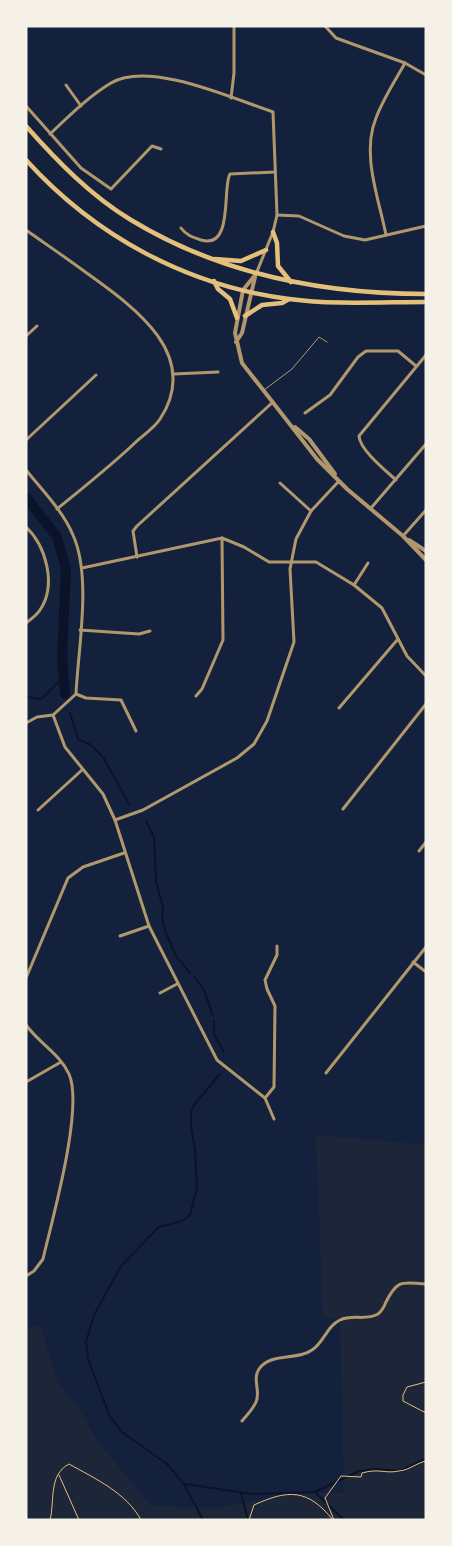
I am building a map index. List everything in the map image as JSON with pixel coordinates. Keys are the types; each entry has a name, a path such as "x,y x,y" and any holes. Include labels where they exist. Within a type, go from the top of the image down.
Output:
{"main road":[{"path":"26,126 63,166 130,219 171,242 211,260 256,274 291,282 375,292 426,294"},
{"path":"26,160 72,206 115,237 163,262 214,281 251,292 289,299 333,302 426,302"},
{"path":"273,232 277,243 278,266 291,282"},
{"path":"211,260 240,261 266,250"},
{"path":"214,281 218,289 230,299 237,318"},
{"path":"246,316 262,305 282,303 289,299"}],"street":[{"path":"231,98 234,73 234,26"},
{"path":"324,26 336,38 405,63 426,75"},
{"path":"386,235 370,155 370,137 376,118 405,63"},
{"path":"50,134 81,106 112,82 134,75 162,76 273,112 277,215 273,232 256,274 242,333 236,342"},
{"path":"66,86 81,106"},
{"path":"26,106 82,168 111,189 152,146 161,149"},
{"path":"181,228 188,235 205,241 212,240 219,233 226,215 226,183 230,174 275,172"},
{"path":"277,215 307,219 344,236 365,240 426,226"},
{"path":"26,230 133,306 152,328 166,349 174,374 168,401 160,420 117,461 56,509"},
{"path":"256,274 243,290 237,318 235,333 242,363 317,459 403,536 426,560"},
{"path":"26,336 37,326"},
{"path":"305,413 330,395 358,357 366,351 398,351 416,366"},
{"path":"396,480 361,444 359,436 426,355"},
{"path":"174,374 218,372"},
{"path":"26,440 96,375"},
{"path":"137,557 133,531 137,526 273,402"},
{"path":"371,508 426,444"},
{"path":"26,470 73,535 82,568 76,694 52,715 37,717 26,723"},
{"path":"115,820 143,810 238,758 254,744 267,721 294,642 292,561 296,539 311,511 340,480"},
{"path":"280,483 311,511"},
{"path":"403,536 426,510"},
{"path":"26,527 37,539 47,564 48,589 40,610 26,624"},
{"path":"403,536 426,551"},
{"path":"82,568 222,538 244,547 269,562 316,562 354,585 382,608 408,656 426,676"},
{"path":"196,696 202,688 222,640 222,538"},
{"path":"354,585 368,563"},
{"path":"80,630 139,634 150,631"},
{"path":"339,708 398,639"},
{"path":"76,694 86,698 121,700 136,731"},
{"path":"343,809 426,704"},
{"path":"52,715 65,747 103,794 115,820 124,853 149,926 177,984 218,1060 265,1098 274,1119"},
{"path":"38,810 82,770"},
{"path":"419,851 426,842"},
{"path":"26,978 68,878 83,867 124,853"},
{"path":"120,936 149,926"},
{"path":"265,1098 274,1087 275,1074 275,1006 265,980 277,955 277,946"},
{"path":"326,1073 426,947"},
{"path":"413,962 426,972"},
{"path":"160,993 177,984"},
{"path":"26,1026 36,1039 51,1050 70,1075 72,1128 43,1259 26,1276"},
{"path":"26,1082 61,1062"},
{"path":"242,1421 257,1402 256,1376 265,1363 275,1359 306,1354 322,1341 332,1326 339,1320 378,1314 382,1311 390,1292 402,1283 426,1284"}],"lane":[{"path":"263,391 292,369 320,337 327,342"}],"path":[{"path":"426,1382 407,1387 403,1395 403,1401 426,1413"},
{"path":"333,1520 325,1498 341,1476 361,1477 362,1473 374,1469 396,1472 409,1470 426,1461"},
{"path":"50,1520 53,1509 51,1502 54,1485 62,1468 68,1464 98,1480 134,1507 140,1520"},
{"path":"59,1474 79,1520"},
{"path":"249,1520 254,1505 273,1497 300,1494 319,1502 333,1520"}],"shaded area":[{"path":"316,1135 426,1145 426,1520 26,1520 26,1327 41,1326 57,1381 81,1412 96,1439 151,1505 212,1509 294,1493 344,1493 340,1318 323,1317"}],"waterway":[{"path":"26,497 57,537 66,569 62,658 65,694"},
{"path":"26,697 41,699 65,676"},
{"path":"70,713 78,739 91,745 103,757 129,804"},
{"path":"146,821 154,837 156,881 163,908 162,918 166,933 176,956 190,973"},
{"path":"194,976 204,990 213,1016"},
{"path":"214,1021 214,1034 224,1052"},
{"path":"203,1520 184,1484 167,1464 123,1433 110,1417 88,1359 86,1342 94,1315 121,1266 159,1227 182,1221 190,1215 197,1188 191,1111 220,1074"},
{"path":"185,1484 252,1494 315,1492 359,1471 376,1469 400,1471 426,1458"},
{"path":"315,1492 344,1520"},
{"path":"241,1493 248,1520"}]}
